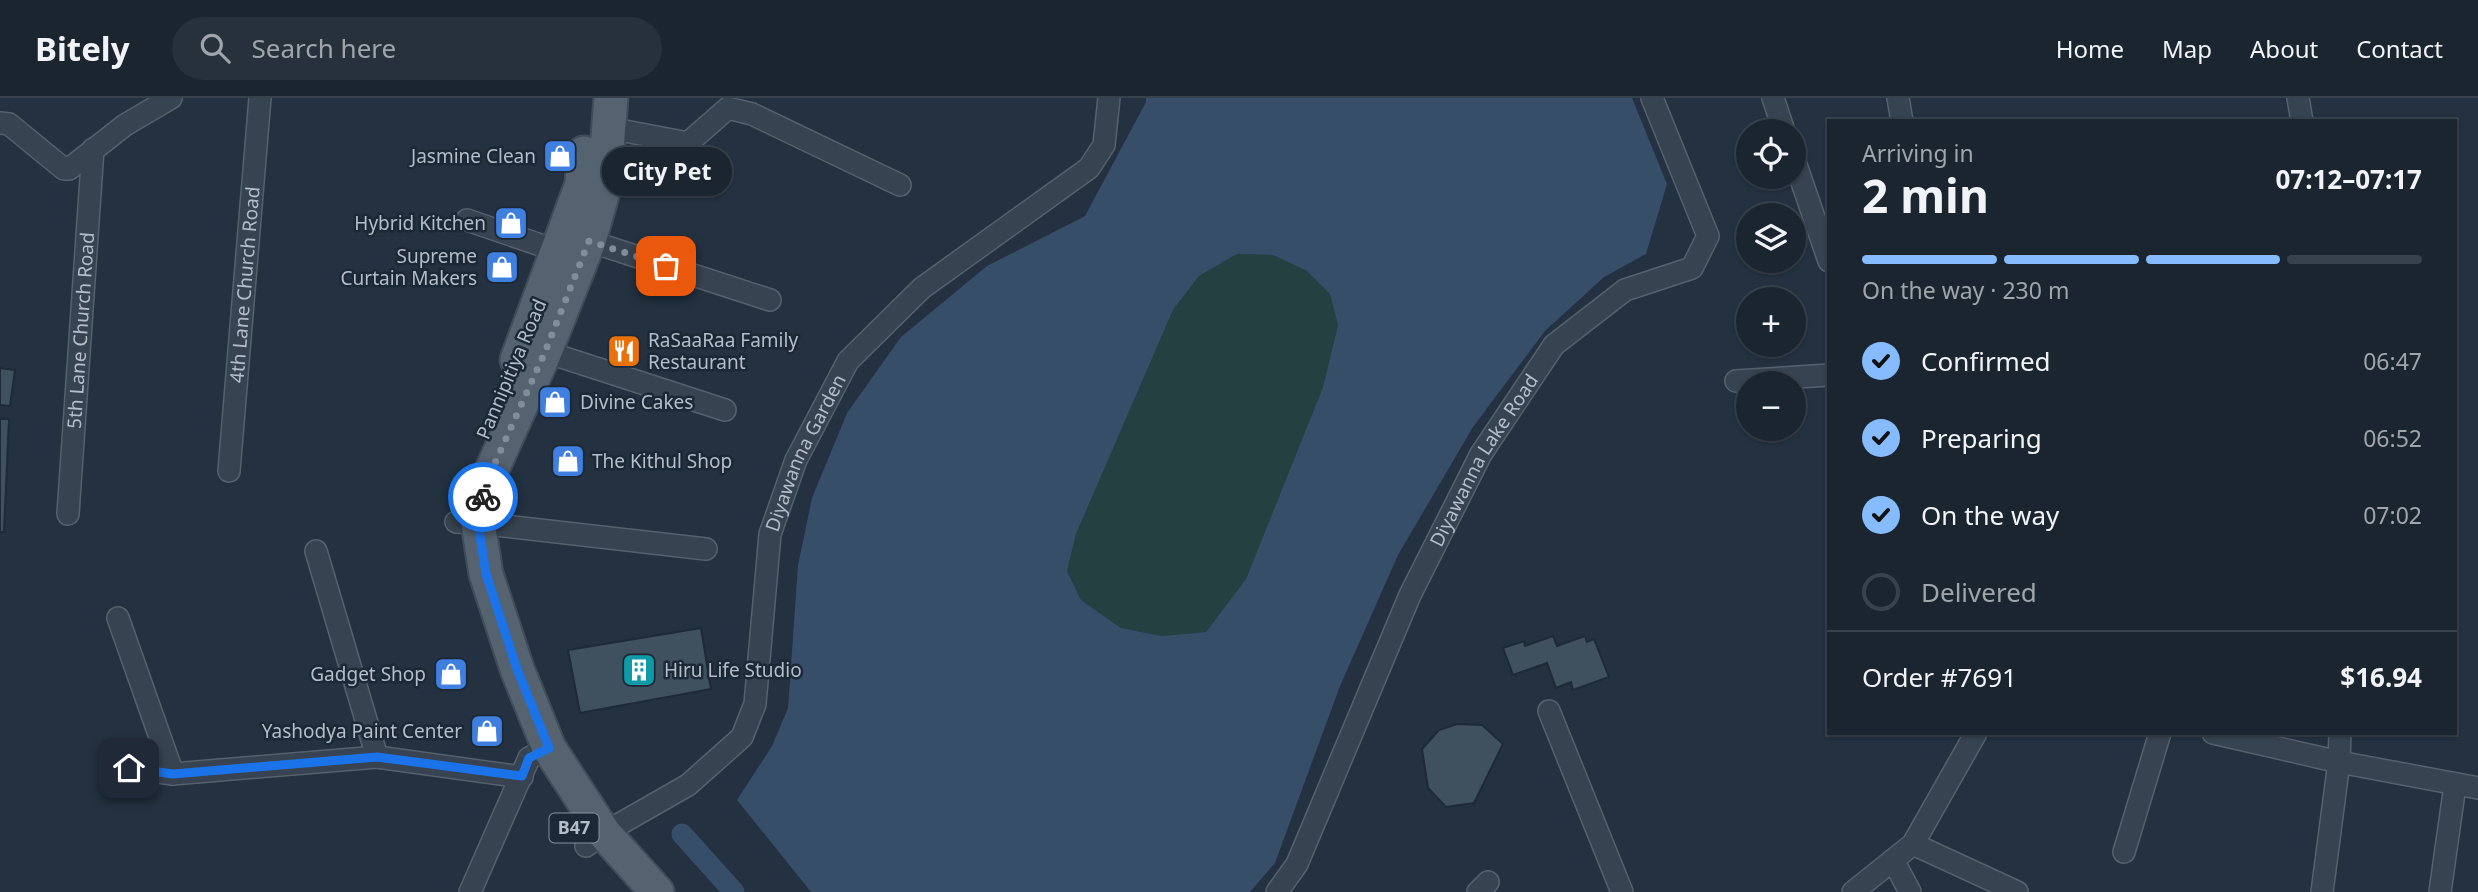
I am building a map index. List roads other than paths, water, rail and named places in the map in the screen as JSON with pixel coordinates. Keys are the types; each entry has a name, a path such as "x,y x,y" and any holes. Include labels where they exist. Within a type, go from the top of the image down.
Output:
{"main road":[{"name":"Pannipitiya Road","path":"535,349 558,251 582,184 589,98"},
{"name":"Pannipitiya Road","path":"610,113 604,188 589,241 535,349 463,480 467,523 464,578 497,678 533,761 595,839 627,892"},
{"name":"Pannipitiya Road","path":"595,839 657,892"}],"street":[{"path":"0,123 9,124 64,169 69,169 125,125 171,98"},
{"name":"4th Lane Church Road","path":"229,471 260,98"},
{"name":"Diyawanna Garden","path":"595,839 688,785 742,737 755,704 770,534 796,460 848,361 922,288 1089,168 1104,145 1109,98"},
{"name":"Diyawanna Lake Road","path":"1277,892 1297,864 1410,595 1481,454 1554,345 1625,290 1692,268 1701,254 1708,236 1652,98"},
{"path":"1773,98 1780,119"},
{"path":"1898,98 1902,119"},
{"path":"2298,98 2302,119"},
{"path":"610,113 688,143 728,108 751,114 900,184"},
{"name":"5th Lane Church Road","path":"68,514 93,149"},
{"path":"1804,189 1827,255"},
{"path":"467,220 558,251"},
{"path":"589,241 770,300"},
{"path":"535,349 725,410"},
{"path":"1735,380 1827,375"},
{"path":"467,523 706,549"},
{"path":"316,551 377,757"},
{"path":"118,618 173,774"},
{"path":"1549,711 1622,892"},
{"path":"1853,892 1913,844 1975,735"},
{"path":"2124,852 2159,735"},
{"path":"2222,735 2339,762 2478,789"},
{"path":"2322,892 2339,762 2340,735"},
{"path":"129,768 173,774 377,757 533,761 470,892"},
{"path":"2440,892 2455,785"},
{"path":"1913,844 2017,892"},
{"path":"1893,860 1910,892"}],"water":[{"path":"1146,98 1632,98 1667,184 1646,254 1604,277 1545,331 1473,427 1398,555 1340,686 1275,863 1250,892 811,892 737,800 772,746 788,708 798,565 812,498 847,413 901,337 987,266 1085,216","holes":["1237,254 1273,255 1307,271 1330,294 1338,325 1323,387 1246,579 1206,632 1162,636 1121,628 1081,600 1067,571 1076,534 1173,310 1199,276"]}],"waterway":[{"path":"682,834 734,892"}],"place":[{"name":"Jasmine Clean","path":"560,156"},
{"name":"Hybrid Kitchen","path":"511,223"},
{"name":"City Pet","path":"666,266"},
{"name":"Supreme Curtain Makers","path":"502,267"},
{"name":"RaSaaRaa Family Restaurant","path":"624,351"},
{"name":"Divine Cakes","path":"555,402"},
{"name":"The Kithul Shop","path":"568,461"},
{"name":"Hiru Life Studio","path":"639,670"},
{"name":"Gadget Shop","path":"451,674"},
{"name":"Yashodya Paint Center","path":"487,731"}]}
